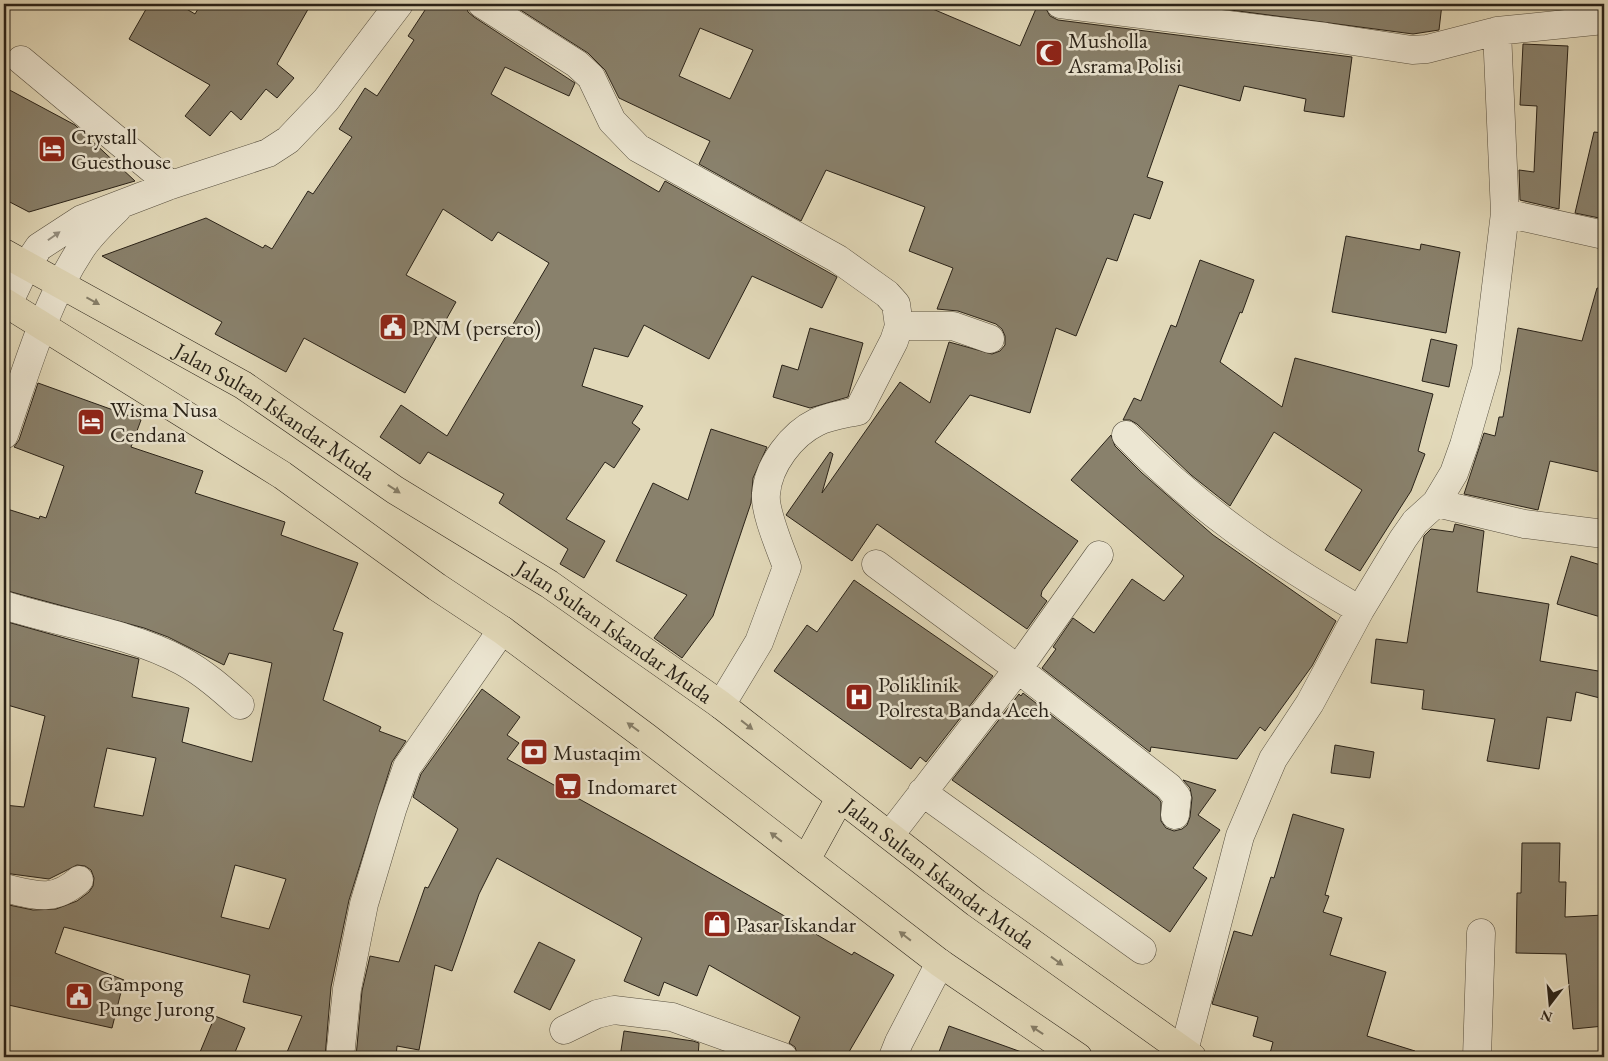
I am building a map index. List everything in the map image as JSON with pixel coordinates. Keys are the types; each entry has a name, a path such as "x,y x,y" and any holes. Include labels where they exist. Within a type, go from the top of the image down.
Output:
{"highway":[{"name":"Jalan Sultan Iskandar Muda","path":"15,259 243,385 394,490 549,584 720,705 976,903 1188,1054"},
{"path":"6,303 282,475 437,587 502,630 646,737 940,963 1078,1057"},
{"path":"806,860 840,798"}],"street":[{"path":"6,303 15,259 39,247 82,219 171,185 268,153 288,140 326,100 399,4"},
{"path":"482,4 577,64 591,77 612,121 638,148 838,259 887,294 896,304 899,326 894,342 858,411 818,421 792,438 775,464 765,494 774,532 787,567 759,642 720,705"},
{"path":"1060,4 1326,37 1412,50 1427,49 1497,31 1604,20"},
{"path":"1188,1054 1240,836 1273,759 1310,703 1360,610 1403,538 1415,522 1436,503 1454,473 1486,369 1505,213 1497,31"},
{"path":"21,60 171,185"},
{"path":"4,435 42,324 61,284 85,243 121,204"},
{"path":"1505,213 1604,235"},
{"path":"899,326 953,326 990,340"},
{"path":"1126,435 1164,473 1208,510 1292,570 1360,610"},
{"path":"1436,503 1524,524 1604,534"},
{"path":"890,835 1018,669 1099,555"},
{"path":"876,564 1018,669 1169,787 1177,797 1175,815"},
{"path":"4,605 126,638 182,661 216,683 240,705"},
{"path":"340,1057 347,989 364,904 407,767 502,630"},
{"path":"922,792 1142,950"},
{"path":"4,888 36,895 50,895 67,891 79,880"},
{"path":"1477,1057 1481,933"},
{"path":"893,1057 940,963"},
{"path":"564,1030 597,1014 614,1010 672,1017 782,1057"}],"building":[{"path":"149,4 178,4 195,14 201,4 311,4 277,64 294,78 277,98 266,89 241,120 231,111 210,136 185,116 210,85 129,39"},
{"path":"429,4 466,4 468,12 474,17 575,83 569,96 505,67 491,94 659,192 665,181 837,277 822,308 752,276 709,359 644,325 628,357 594,348 582,386 643,406 632,423 640,429 614,468 605,462 566,519 605,541 584,578 560,564 568,549 499,503 504,494 428,452 420,464 380,437 401,405 447,436 549,263 498,232 492,241 443,209 406,275 456,302 405,393 304,338 286,372 215,334 222,322 102,256 206,218 263,248 265,245 272,249 308,191 313,194 352,137 339,129 365,88 377,96 414,40 408,36"},
{"path":"511,4 921,4 1020,46 1038,4 1045,7 1050,16 1058,20 1352,57 1344,117 1304,111 1306,99 1244,86 1240,101 1179,85 1147,177 1163,182 1150,219 1134,214 1117,261 1107,258 1076,336 1056,328 1030,413 970,395 935,442 1078,541 1042,591 1041,596 1047,601 1027,629 877,524 852,561 786,515 830,452 833,454 822,493 900,382 930,403 949,342 992,354 1000,351 1005,345 1005,336 1002,329 996,324 958,311 937,309 953,268 909,251 925,207 826,170 801,221 699,164 710,141 619,98 605,70 588,53","holes":["700,28 753,50 730,99 679,76"]},
{"path":"1185,4 1442,4 1439,30 1413,34"},
{"path":"1523,44 1568,46 1559,209 1520,200 1519,170 1534,172 1537,106 1520,105"},
{"name":"Crystall Guesthouse","path":"4,87 75,125 135,181 29,212 4,199"},
{"path":"1594,132 1604,133 1604,219 1575,213"},
{"path":"1346,236 1420,250 1421,244 1460,252 1446,333 1332,312"},
{"path":"1200,260 1254,280 1242,313 1240,312 1220,362 1282,407 1295,358 1433,394 1418,451 1425,454 1411,491 1360,571 1325,550 1362,490 1274,432 1230,506 1191,475 1137,424 1130,420 1123,420 1134,398 1141,401 1171,325 1176,327"},
{"path":"1597,288 1604,289 1604,473 1550,461 1538,510 1464,494 1484,433 1495,436 1499,417 1503,417 1518,328 1582,341"},
{"path":"810,328 863,343 848,397 810,408 773,397 782,365 798,370"},
{"path":"1431,339 1457,345 1449,387 1422,381"},
{"path":"38,383 141,420 131,447 203,471 195,493 285,522 281,535 358,563 333,630 343,633 323,700 381,727 379,731 406,741 392,762 349,900 331,987 325,1057 285,1057 302,1016 243,1002 250,975 64,927 55,953 124,980 112,1028 4,1004 4,904 33,910 56,909 77,901 89,892 93,886 94,878 91,870 85,866 77,865 49,879 4,873 4,805 24,807 45,716 4,704 4,621 139,659 132,697 189,708 182,742 252,762 272,663 229,653 224,665 168,637 144,628 4,590 4,508 39,519 40,516 46,518 64,466 14,447 19,440","holes":["107,748 156,758 143,816 94,807","235,865 286,879 269,929 221,917"]},
{"path":"711,429 767,447 753,478 751,503 713,616 682,658 654,638 687,595 616,561 653,483 688,500"},
{"path":"1111,435 1115,446 1142,473 1213,535 1336,621 1312,666 1265,731 1260,727 1237,759 1151,747 1150,752 1042,668 1056,649 1053,647 1073,618 1094,633 1132,579 1164,601 1184,576 1071,480"},
{"path":"1455,524 1484,531 1477,592 1549,604 1540,661 1604,672 1604,699 1576,692 1571,721 1547,717 1539,769 1487,761 1495,719 1422,709 1424,690 1371,683 1376,639 1407,643 1424,536 1431,529 1453,532"},
{"path":"1571,556 1604,566 1604,618 1557,604"},
{"path":"854,580 993,676 926,762 920,757 911,769 774,671 807,625 817,632"},
{"path":"482,689 520,717 507,735 519,743 507,759 646,836 852,955 854,952 894,975 846,1057 798,1057 795,1047 789,1043 800,1017 709,965 697,996 664,982 659,996 624,981 642,938 497,858 479,894 452,971 435,965 419,1050 397,1046 396,1057 356,1057 362,991 370,956 399,962 425,887 428,888 458,829 413,797 421,774"},
{"path":"1023,693 1158,798 1161,802 1161,821 1166,828 1174,831 1182,829 1187,825 1190,817 1192,798 1190,788 1183,780 1216,790 1198,815 1220,830 1193,868 1207,878 1170,932 952,780 1019,694 1021,696"},
{"path":"1335,745 1374,752 1370,778 1331,773"},
{"path":"1293,814 1344,829 1325,895 1329,896 1323,912 1342,918 1330,955 1386,972 1367,1036 1415,1051 1414,1057 1269,1057 1273,1042 1253,1036 1258,1017 1212,1004 1234,931 1252,936 1271,877 1274,878"},
{"path":"1522,843 1560,843 1559,882 1566,882 1565,917 1604,915 1604,1026 1573,1029 1566,954 1516,953 1517,893 1521,893"},
{"path":"539,942 575,960 550,1010 514,992"},
{"path":"215,1016 245,1028 233,1057 198,1057"},
{"path":"949,1026 1027,1054 1027,1057 937,1057"},
{"path":"624,1031 699,1043 698,1057 620,1057"}],"place":[{"name":"Musholla Asrama Polisi","path":"1049,53"},
{"name":"Crystall Guesthouse","path":"52,149"},
{"name":"PNM (persero)","path":"393,327"},
{"name":"Wisma Nusa Cendana","path":"91,422"},
{"name":"Poliklinik Polresta Banda Aceh","path":"859,697"},
{"name":"Mustaqim","path":"534,752"},
{"name":"Indomaret","path":"568,786"},
{"name":"Pasar Iskandar","path":"717,924"},
{"name":"Gampong Punge Jurong","path":"79,996"}]}
